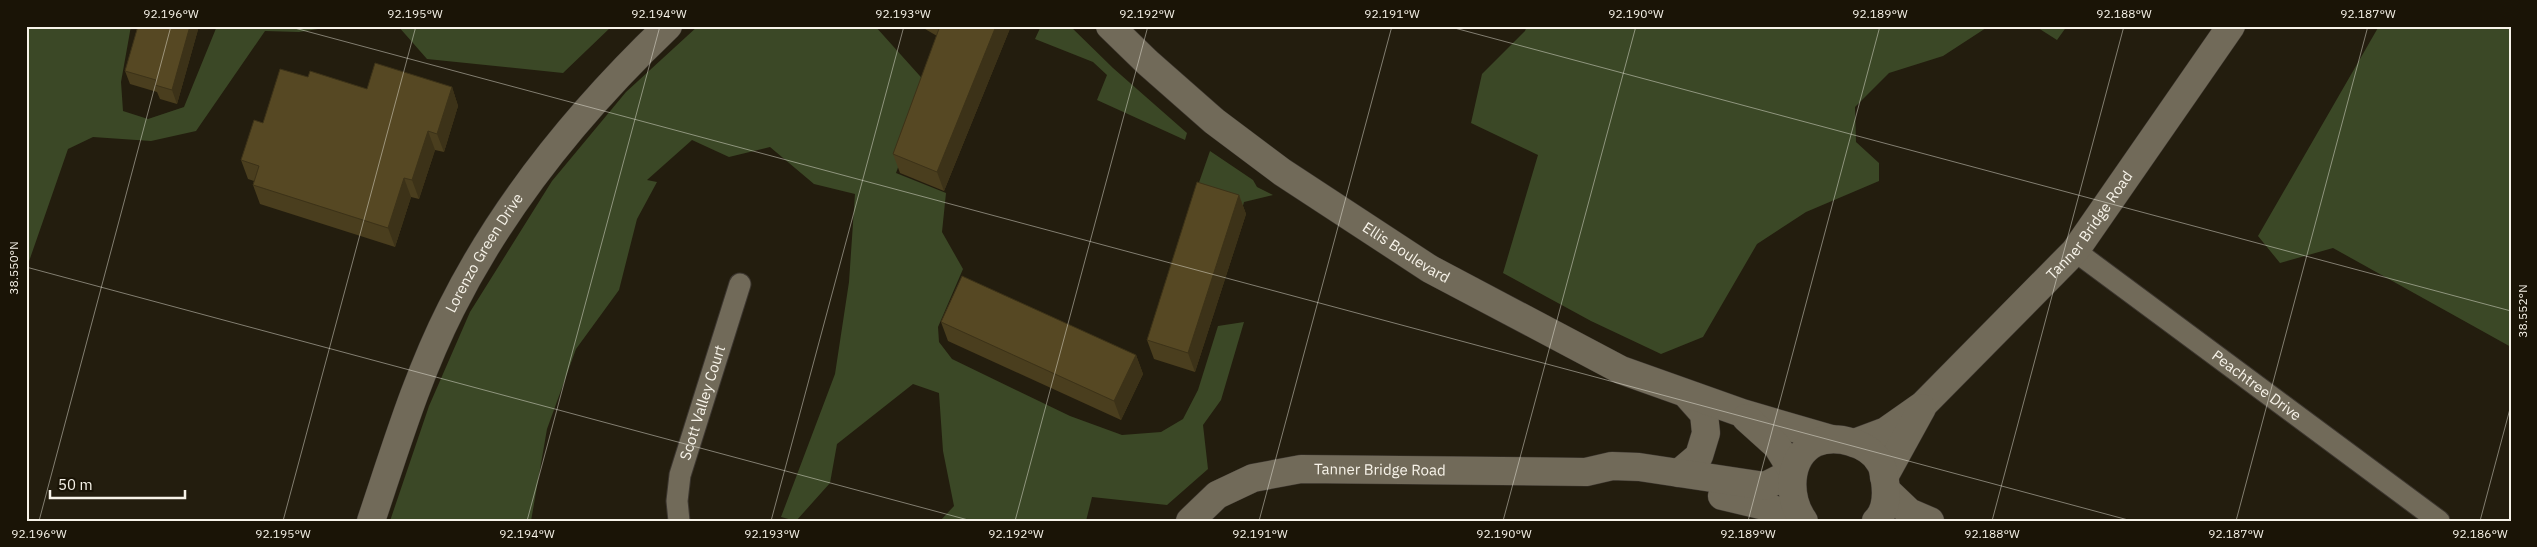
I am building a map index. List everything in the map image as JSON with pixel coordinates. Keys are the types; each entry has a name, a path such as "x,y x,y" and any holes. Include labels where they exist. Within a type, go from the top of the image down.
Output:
{"main road":[{"name":"Lorenzo Green Drive","path":"371,521 404,422 434,348 466,281 494,232 534,174 592,102 668,26"},
{"name":"Ellis Boulevard","path":"1110,26 1147,62 1229,133 1282,172 1430,269 1621,370 1688,396 1842,441 1870,452 1881,463 1885,484"},
{"name":"Tanner Bridge Road","path":"1190,521 1217,495 1253,478 1301,469 1586,472 1612,466 1639,467 1765,486 1793,472 1802,455 1814,444 1842,441 1886,431 1923,405 2075,251 2231,26"},
{"path":"1678,473 1699,456 1706,433 1704,414 1688,396"},
{"name":"Tanner Bridge Road","path":"1876,521 1884,505 1885,484 1923,405"},
{"name":"Ellis Boulevard","path":"1742,413 1777,446 1793,472"},
{"name":"Tanner Bridge Road","path":"1586,472 1606,479 1640,481 1697,491 1764,506 1803,520"},
{"path":"1793,472 1791,485 1795,503 1803,520"},
{"path":"1885,484 1909,512 1930,521"}],"street":[{"name":"Peachtree Drive","path":"2075,251 2439,521"},
{"name":"Scott Valley Court","path":"679,521 676,502 680,475 740,284"}],"green space":[{"path":"26,26 131,26 121,82 123,111 148,119 184,107 217,26 331,27 299,32 265,31 196,131 151,141 93,137 68,149 26,270"},
{"path":"398,26 612,26 563,73 427,59"},
{"path":"698,26 875,26 928,85 896,173 946,193 942,232 963,269 938,327 939,342 952,359 1070,416 1122,435 1161,432 1183,419 1198,390 1218,326 1244,322 1221,400 1203,425 1208,469 1167,505 1092,497 1086,521 940,521 954,506 943,451 939,393 913,384 837,444 830,483 796,521 781,517 835,374 849,282 855,194 814,184 770,147 729,157 692,140 647,180 657,182 637,219 619,290 576,349 547,429 531,521 390,521 429,406 470,312 552,181 626,92"},
{"path":"1041,26 1070,26 1113,68 1187,133 1185,140 1097,100 1107,75 1093,62 1035,39"},
{"path":"1527,26 1998,26 1986,28 1943,56 1889,73 1855,107 1856,142 1879,163 1879,181 1806,212 1757,244 1703,337 1661,354 1591,321 1503,273 1538,155 1471,123 1482,74 1525,31"},
{"path":"2035,26 2067,26 2057,40"},
{"path":"2379,26 2511,26 2511,347 2333,248 2280,263 2258,236"},
{"path":"1210,151 1253,180 1257,187 1273,195 1244,202 1241,213 1196,191"}],"building":[{"path":"138,26 190,26 172,90 155,85 156,80 125,71"},
{"path":"940,26 996,26 937,172 893,154"},
{"path":"375,63 452,87 437,134 428,131 412,180 404,178 388,228 253,185 259,166 241,160 254,120 263,123 280,69 308,77 310,71 367,89"},
{"path":"1197,182 1239,195 1188,353 1147,340"},
{"path":"962,276 1136,355 1114,401 941,322"}]}
